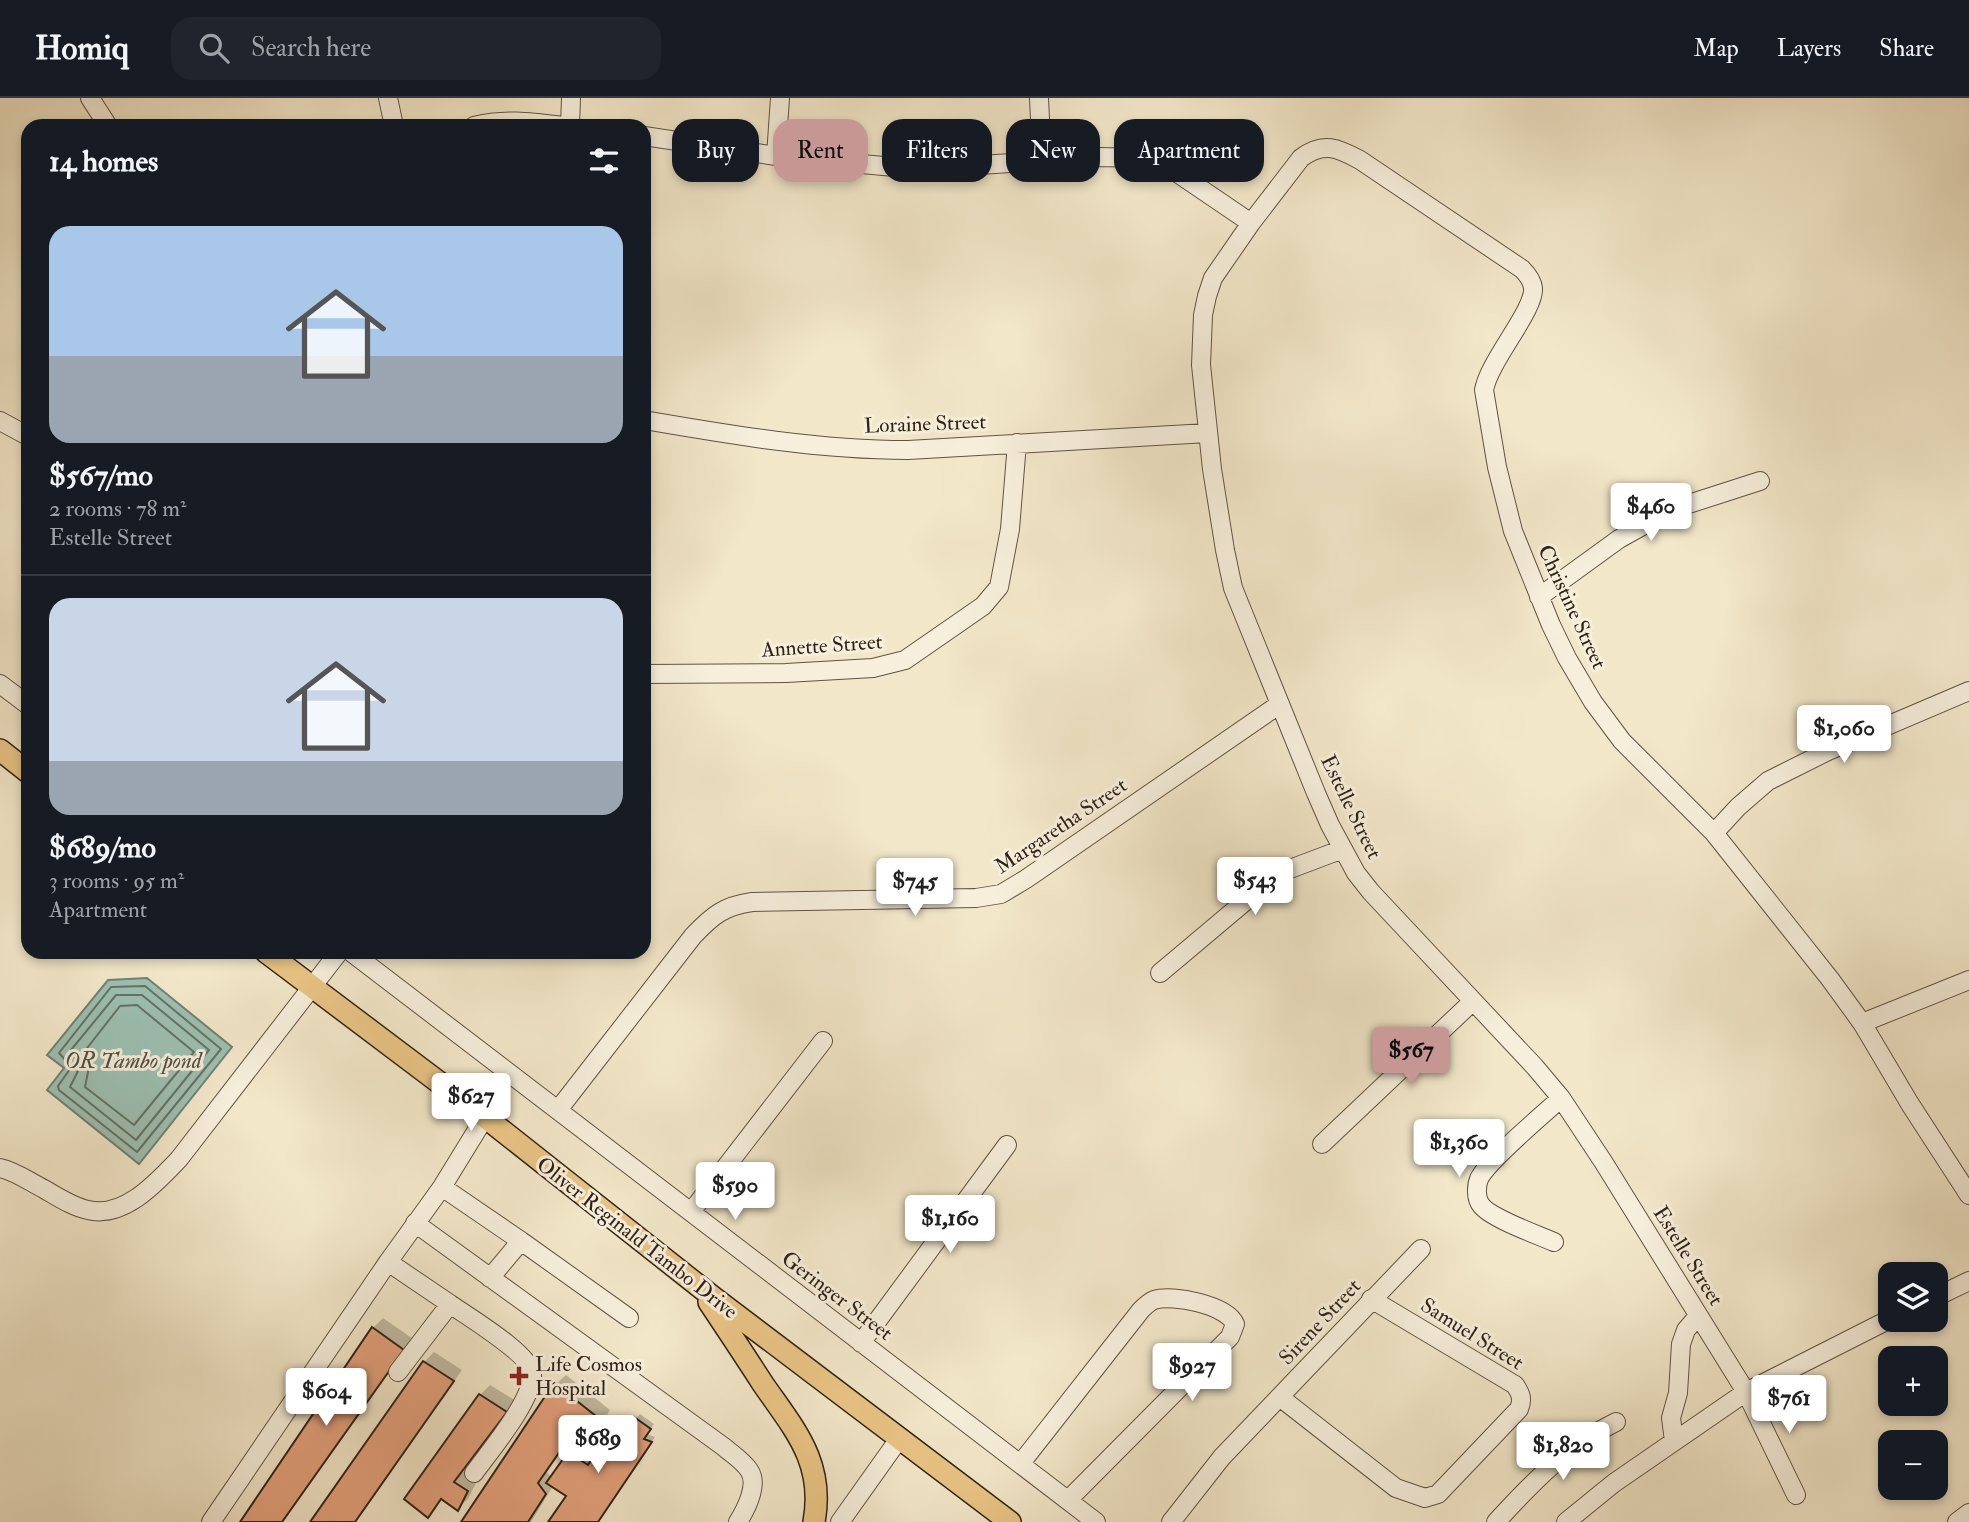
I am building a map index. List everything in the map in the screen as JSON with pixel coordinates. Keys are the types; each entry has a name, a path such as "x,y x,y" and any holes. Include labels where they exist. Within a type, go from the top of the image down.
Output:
{"main road":[{"path":"0,750 21,766"},
{"name":"Oliver Reginald Tambo Drive","path":"275,959 485,1117 698,1286 1010,1522"},
{"path":"698,1286 802,1440 813,1470 817,1507 814,1522"}],"street":[{"path":"90,98 104,119"},
{"path":"388,98 392,119"},
{"path":"570,119 571,98"},
{"path":"779,119 780,98"},
{"path":"1040,98 1041,119"},
{"path":"651,137 773,156"},
{"name":"Christine Street","path":"1251,223 1301,158 1318,147 1335,149 1360,160 1528,275 1533,287 1531,301 1489,374 1484,390 1504,502 1539,597 1567,658 1593,702 1622,741 1714,833 1776,909 1862,1023 1969,1195"},
{"path":"1100,158 1143,158 1170,168 1251,223"},
{"path":"868,166 905,168 1006,164"},
{"name":"Estelle Street","path":"1251,223 1218,270 1207,296 1201,338 1208,433 1233,588 1316,793 1343,849 1371,892 1535,1067 1560,1098 1604,1163 1746,1392 1796,1495"},
{"name":"Loraine Street","path":"651,420 748,436 874,450 1208,433"},
{"path":"0,421 21,432"},
{"name":"Annette Street","path":"651,674 786,673 873,668 905,660 983,606 999,587 1010,529 1017,443"},
{"path":"1539,597 1619,539 1673,509 1760,481"},
{"path":"0,684 21,700"},
{"path":"1714,833 1768,781 1828,751 1969,691"},
{"name":"Margaretha Street","path":"558,1110 686,945 710,918 729,906 752,902 976,898 1001,894 1280,704"},
{"path":"1160,973 1273,878 1343,849"},
{"path":"0,1168 68,1203 90,1211 112,1210 154,1186 179,1159 334,959"},
{"name":"Geringer Street","path":"360,959 1096,1522"},
{"path":"1862,1023 1969,980"},
{"path":"1322,1144 1472,1002"},
{"path":"691,1212 823,1041"},
{"path":"1554,1242 1491,1214 1480,1205 1477,1194 1479,1179 1492,1163 1560,1098"},
{"path":"211,1522 442,1187 485,1117"},
{"path":"861,1343 1007,1145"},
{"path":"442,1187 629,1318"},
{"path":"415,1223 724,1447 747,1467 752,1474 747,1518"},
{"path":"490,1278 521,1241"},
{"name":"Sirene Street","path":"1171,1522 1222,1457 1420,1249"},
{"path":"388,1262 516,1352 533,1373 528,1392 516,1415 474,1473"},
{"path":"1948,1291 1969,1281"},
{"path":"1021,1463 1149,1303 1154,1300 1173,1299 1213,1307 1229,1314 1235,1324 1230,1338 1068,1500"},
{"name":"Samuel Street","path":"1281,1398 1396,1488 1425,1498 1438,1494 1519,1409 1522,1402 1521,1392 1515,1385 1371,1299"},
{"path":"398,1372 450,1304"},
{"path":"1674,1441 1671,1418 1678,1393 1681,1344 1686,1330 1698,1316"},
{"path":"1568,1521 1604,1489 1746,1392 1878,1325"},
{"path":"1496,1522 1569,1451 1590,1434 1616,1422"},
{"path":"840,1522 899,1439"},
{"path":"1957,1522 1969,1513"}],"water":[{"name":"OR Tambo pond","path":"147,978 232,1047 139,1164 47,1090 64,1068 47,1055 108,980"}],"building":[{"path":"372,1327 404,1350 282,1522 240,1522"},
{"path":"423,1361 454,1381 355,1522 310,1522"},
{"path":"554,1383 601,1420 582,1451 565,1444 538,1483 546,1494 528,1522 461,1522"},
{"path":"479,1394 507,1412 454,1482 468,1491 458,1511 441,1499 428,1518 404,1499"},
{"path":"634,1417 651,1429 644,1439 652,1442 598,1522 548,1522 566,1496 546,1483 568,1452 588,1465 614,1427 623,1433"}],"place":[{"name":"Life Cosmos Hospital","path":"519,1376"}]}
